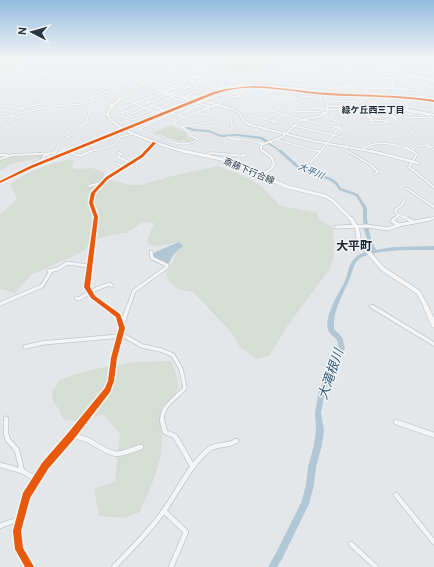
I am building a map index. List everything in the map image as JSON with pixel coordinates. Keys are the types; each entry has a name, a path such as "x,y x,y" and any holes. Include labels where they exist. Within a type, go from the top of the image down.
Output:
{"main road":[{"path":"108,115 109,109 115,103 143,84"},
{"name":"斎藤下行合線","path":"108,115 114,124 132,134 154,143 184,152 222,159 297,190 327,197 332,200 357,227 358,239 374,259 384,269 418,292 434,325"}],"street":[{"path":"104,93 123,84"},
{"path":"156,89 168,84"},
{"path":"170,88 178,84"},
{"path":"172,94 189,87 191,84"},
{"path":"131,114 178,96 195,88 198,84"},
{"path":"185,97 202,89 206,84"},
{"path":"178,96 191,99 209,90 213,84"},
{"path":"162,93 186,102 131,120 122,116 121,108 181,86 209,90 245,84"},
{"path":"248,84 326,96 359,97 366,108"},
{"path":"267,93 270,84"},
{"path":"178,115 203,101 238,89 267,93 282,99 288,99 287,84"},
{"path":"299,84 324,87 337,87 357,89 359,91 328,90 327,88 337,87 344,86 352,86 351,84"},
{"path":"310,85 314,84"},
{"path":"329,84 337,87"},
{"path":"368,84 370,87 394,87 392,84"},
{"path":"400,84 405,97 407,109"},
{"path":"405,84 410,94 428,97 434,100"},
{"path":"406,88 420,88 419,84"},
{"path":"421,84 434,89"},
{"path":"151,87 159,85 173,89"},
{"path":"310,85 311,90"},
{"path":"103,90 108,86 130,93"},
{"path":"0,183 82,146 226,88 242,86 269,88 283,91"},
{"path":"269,88 276,91 295,88 319,90 319,86"},
{"path":"151,87 193,101 207,109 212,114 203,115 181,109"},
{"path":"193,101 222,90 280,87 326,96 405,97 434,100"},
{"path":"324,87 328,118 338,122"},
{"path":"347,88 434,89"},
{"path":"210,102 246,89"},
{"path":"415,89 419,96"},
{"path":"423,89 428,97"},
{"path":"134,90 143,90"},
{"path":"156,112 131,102 134,99 160,90"},
{"path":"101,95 108,91"},
{"path":"275,97 276,91"},
{"path":"282,99 283,91"},
{"path":"327,110 322,107 300,105 294,102 293,92 300,95 314,97 326,96 336,101 363,102"},
{"path":"182,127 219,120 221,118 220,114 211,107 192,104 139,129 173,143 191,145 198,140 198,138 191,136 187,130 173,123 184,117 197,113 211,107 217,105 219,104 218,102 240,96 236,93"},
{"path":"89,94 97,96"},
{"path":"220,94 233,98"},
{"path":"0,117 14,116 29,111 65,104 83,104 91,102 91,99 101,95 110,95 123,98"},
{"path":"147,103 167,95"},
{"path":"293,98 300,95 320,95 321,97"},
{"path":"300,95 300,105"},
{"path":"145,96 150,98"},
{"path":"307,96 308,106"},
{"path":"314,97 315,107"},
{"path":"321,97 322,107"},
{"path":"343,97 345,102"},
{"path":"378,108 370,97 405,97 428,102"},
{"path":"387,98 390,102"},
{"path":"72,131 85,124 88,119 90,111 98,101 91,99"},
{"path":"158,108 179,99"},
{"path":"415,100 416,107"},
{"path":"422,108 428,102 434,100"},
{"path":"141,101 163,110"},
{"path":"203,101 238,112 248,124 265,129 327,143 363,149 418,163"},
{"path":"336,101 338,107"},
{"path":"374,102 378,101 406,104 434,111"},
{"path":"350,102 352,107"},
{"path":"387,102 391,108"},
{"path":"102,109 115,103"},
{"path":"29,111 35,104"},
{"path":"20,110 20,108 41,104"},
{"path":"0,107 9,106 20,110 29,111"},
{"path":"122,113 140,106"},
{"path":"228,137 234,140 240,138 258,144 277,140 303,119 338,107 388,109 414,112 433,117"},
{"path":"431,111 434,107"},
{"path":"92,108 109,109"},
{"path":"226,108 225,109 230,113 232,126 236,129"},
{"path":"280,109 286,111 391,108 407,109 433,117"},
{"path":"102,109 102,112 108,115"},
{"path":"369,116 373,123 377,124 397,121 388,109"},
{"path":"136,116 151,110"},
{"path":"256,117 264,110 339,128 341,130 346,130 347,133"},
{"path":"356,110 369,116 433,117"},
{"path":"85,112 90,111"},
{"path":"125,111 139,117"},
{"path":"265,129 286,111"},
{"path":"361,113 412,114 414,112"},
{"path":"172,113 184,117"},
{"path":"248,115 346,138"},
{"path":"0,130 5,127 14,116"},
{"path":"330,116 330,118 338,122"},
{"path":"371,120 387,120 390,122"},
{"path":"338,122 339,128"},
{"path":"81,123 85,124"},
{"path":"5,127 14,126"},
{"path":"417,127 414,128 411,133 431,146 434,150"},
{"path":"310,163 339,128"},
{"path":"0,155 11,156 54,154 60,141 72,135 76,129"},
{"path":"38,154 55,158 119,132"},
{"path":"113,135 120,137 132,134"},
{"path":"72,135 78,136"},
{"path":"70,153 85,156 91,151 115,147 120,140 120,137"},
{"path":"277,140 320,152"},
{"path":"396,140 417,154 409,167 434,186"},
{"path":"268,142 280,149"},
{"path":"260,176 274,164 272,158 260,148 261,145 268,142"},
{"path":"71,143 76,143 82,146"},
{"path":"116,163 121,166 142,156 154,143"},
{"path":"363,149 368,145 379,143 412,151"},
{"path":"412,151 415,146 421,144 431,146"},
{"path":"346,146 345,150 350,154 372,165 378,172 375,174"},
{"path":"118,152 122,154 118,158 130,162"},
{"path":"205,156 210,154 245,156 243,154"},
{"path":"34,163 42,160 45,155"},
{"path":"0,159 11,156"},
{"path":"122,328 120,319 116,314 104,307 88,292 86,283 96,217 91,199 92,193 102,182 130,162"},
{"path":"89,186 102,182"},
{"path":"406,188 434,207"},
{"path":"406,199 401,206 395,210 398,214 413,222"},
{"path":"398,214 392,221 399,225"},
{"path":"336,226 388,229 399,225 422,222 434,218"},
{"path":"22,567 29,565 18,544 17,531 26,496 52,457 72,435 108,390 111,381 114,358 134,291 167,266 152,258 151,252"},
{"path":"0,304 42,286 50,271 58,270 67,263 89,266"},
{"path":"76,298 79,299 88,292 110,284 112,286"},
{"path":"371,306 434,344"},
{"path":"25,347 42,343 121,335 129,336 140,346 169,352 180,363 185,388 164,408 161,417 165,432 175,436 192,467"},
{"path":"6,418 6,434 8,440 17,450 22,472"},
{"path":"396,422 434,435"},
{"path":"72,435 89,441 93,445 116,454 120,454 132,448 141,447"},
{"path":"114,567 164,511 186,475 209,449 218,445 229,445 236,441"},
{"path":"0,465 22,472 36,479"},
{"path":"396,494 434,542"},
{"path":"164,511 186,532 186,536 170,567"},
{"path":"0,526 19,519"},
{"path":"351,544 376,567"}],"shaded area":[{"path":"170,125 186,132 188,138 196,140 191,143 183,141 185,139 180,142 154,133"},
{"path":"33,154 43,156 41,159 38,158 12,164 0,171 0,160 13,156"},
{"path":"68,160 74,160 72,167 76,169 92,168 104,172 104,178 129,185 141,185 172,176 218,166 248,178 262,187 280,206 316,212 320,220 333,228 334,256 329,270 286,328 270,355 257,359 240,347 231,332 193,292 181,290 170,283 166,274 179,248 175,243 159,246 149,245 147,241 154,223 143,222 127,233 110,235 96,239 80,253 31,275 15,293 0,289 0,214 17,198 10,185 22,176 38,169"},
{"path":"171,361 177,378 177,388 174,396 164,405 161,412 161,455 154,479 140,512 124,518 99,516 94,489 115,481 120,434 103,414 81,421 62,419 60,411 53,401 52,392 59,381 72,375 104,367 134,362"}],"water":[{"path":"179,242 183,246 174,254 168,264 153,257 153,253"}],"waterway":[{"name":"大平川","path":"186,127 193,130 208,131 221,136 238,135 261,138 277,148 299,168 330,179 336,183 340,189 357,195 365,208 367,230 370,242 375,251"},
{"name":"大滝根川","path":"375,251 393,249 434,248"},
{"name":"大滝根川","path":"272,567 305,504 310,485 312,467 318,445 320,430 318,413 322,391 342,348 340,339 331,330 332,313 346,284 352,265 356,259 362,255 375,251"}],"cycle path":[{"path":"0,182 31,167 227,89 255,87 327,94 394,96 434,101"},
{"path":"30,567 19,549 17,531 26,496 45,466 108,390 122,328 118,316 93,297 87,287 96,217 91,203 93,193 107,178 142,156 154,143"}],"district":[{"name":"緑ケ丘西三丁目","path":"373,110"},
{"name":"大平町","path":"354,246"}]}
